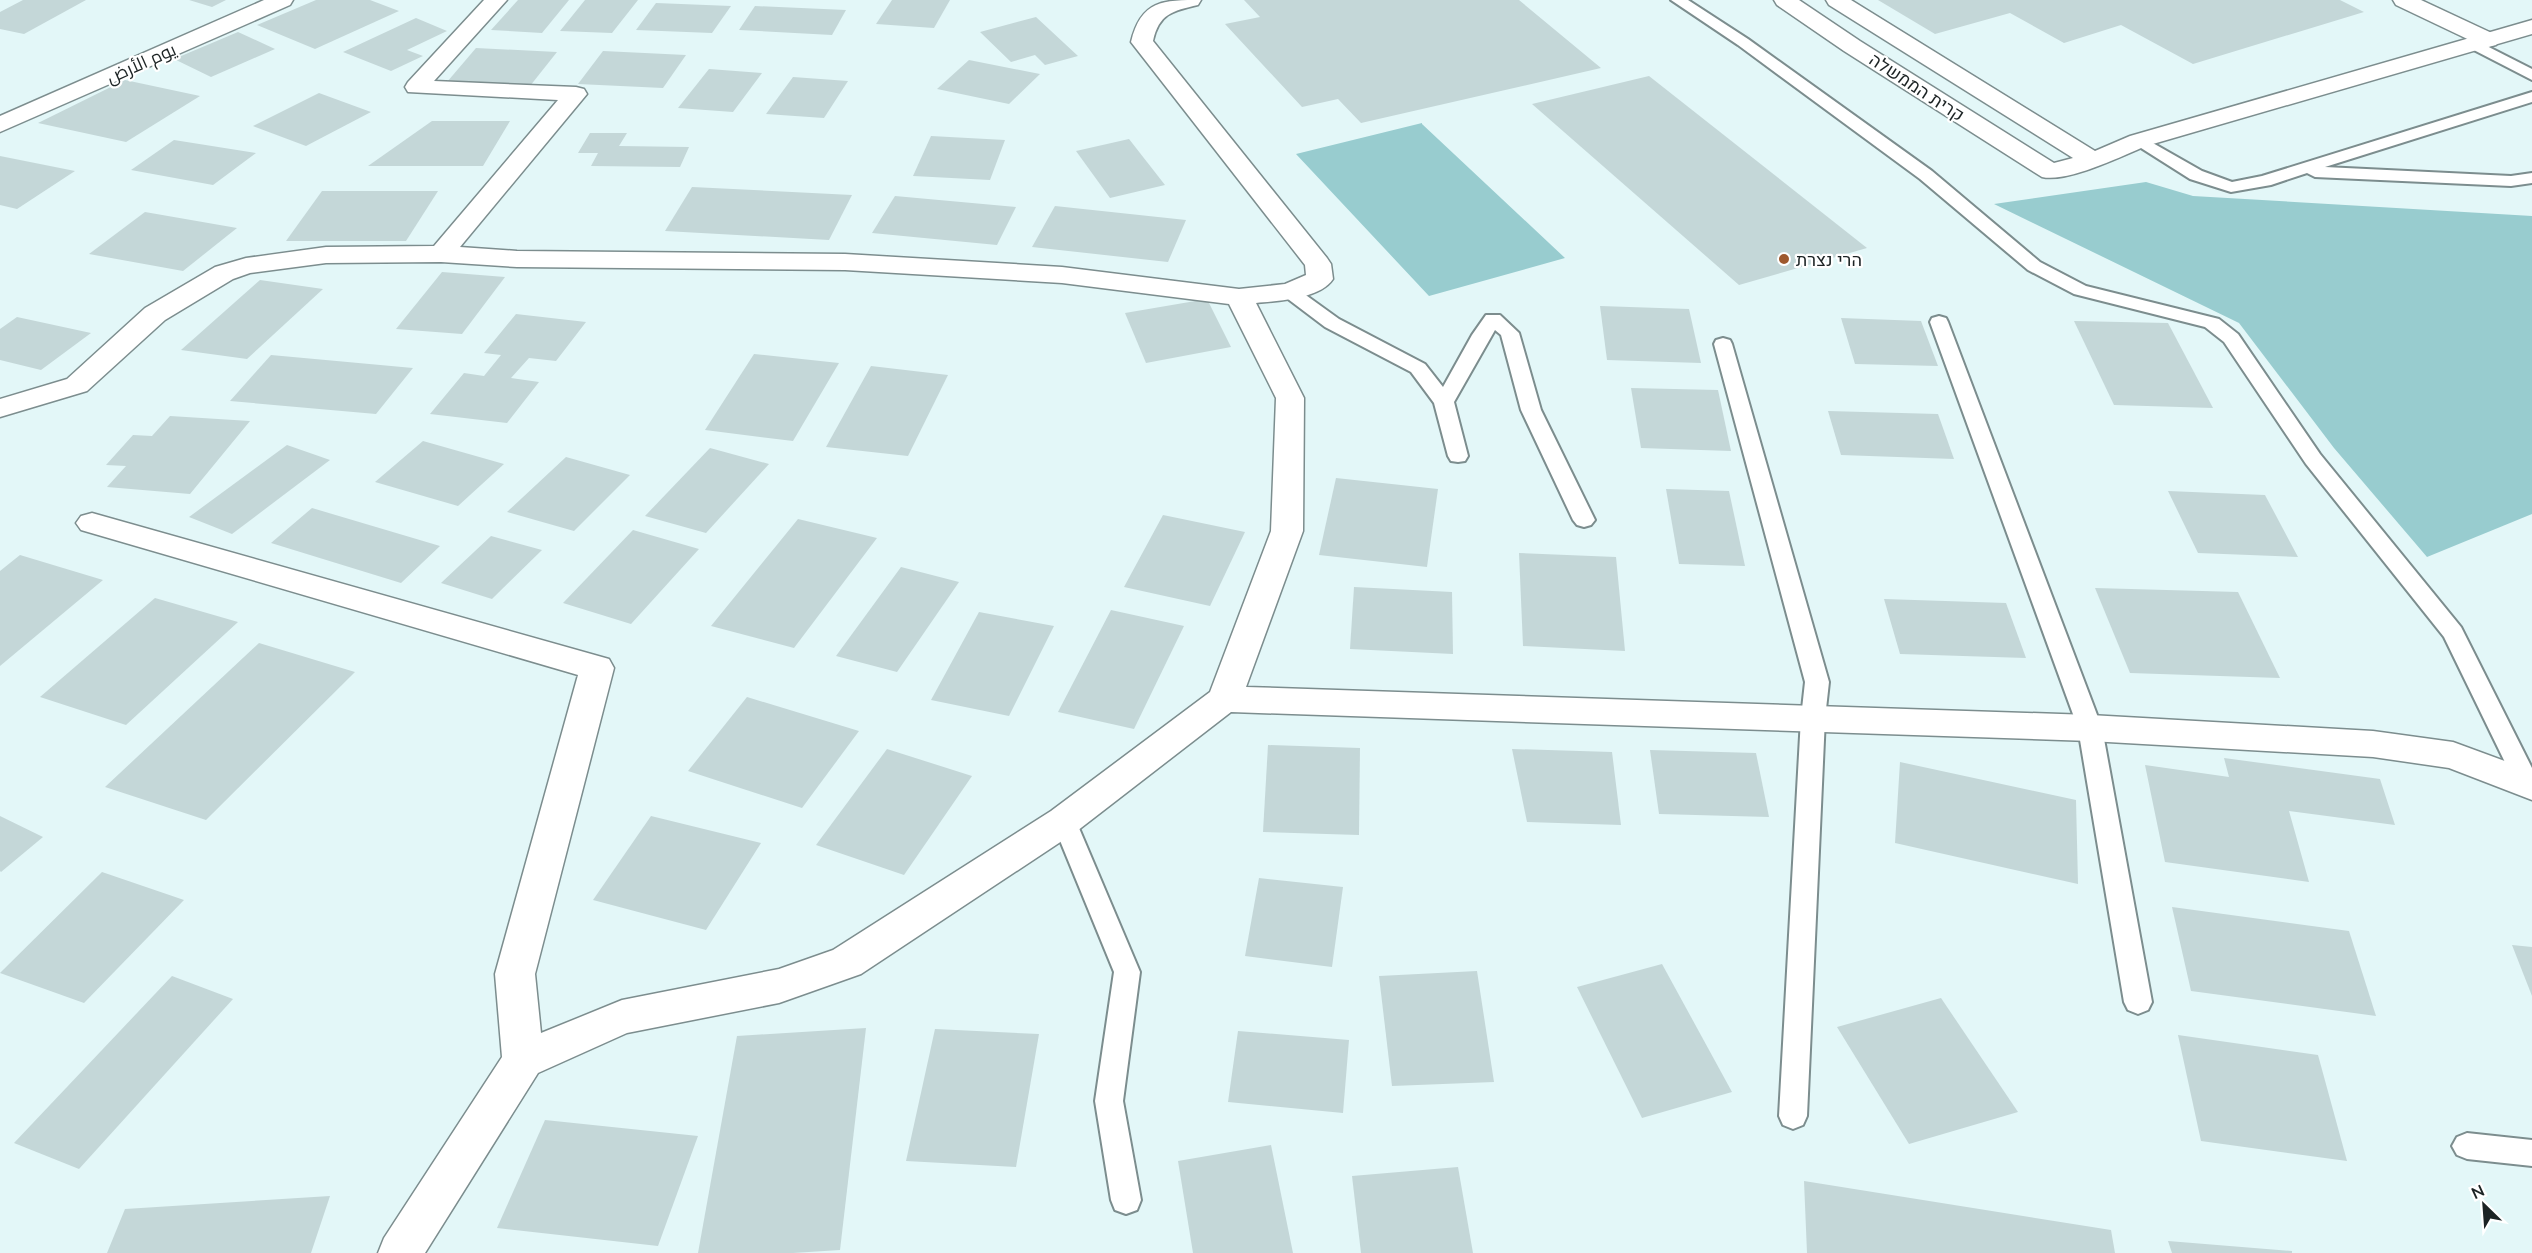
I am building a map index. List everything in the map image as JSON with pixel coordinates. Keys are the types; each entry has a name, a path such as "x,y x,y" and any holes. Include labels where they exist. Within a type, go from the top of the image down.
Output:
{"street":[{"name":"يوم الأرض","path":"0,125 282,0"},
{"path":"441,254 576,94 416,87 496,0"},
{"path":"0,408 77,385 155,314 224,273 246,266 327,255 441,254 517,259 856,262 1062,275 1239,297 1290,292 1320,279 1318,264 1142,42 1145,25 1162,7 1190,0"},
{"name":"קרית הממשלה","path":"1785,0 1852,46 2050,172 2092,160"},
{"name":"קרית הממשלה","path":"1837,0 2092,160"},
{"path":"2404,0 2480,42"},
{"path":"2092,160 2138,141 2532,27"},
{"path":"400,1253 523,1060 622,1017 778,986 847,962 1064,821 1224,699 1287,531 1290,398 1239,297"},
{"path":"92,523 597,668 515,974 523,1060"},
{"path":"1224,699 2090,728 2373,744 2453,755 2530,784"}],"lane":[{"path":"1678,0 1743,42 1926,175 2034,266 2080,290 2212,323 2231,338 2313,459 2453,633 2530,784"},
{"path":"2480,42 2532,75"},
{"path":"2138,141 2196,175 2231,187 2265,181 2299,171 2532,98"},
{"path":"2299,171 2511,181 2532,178"},
{"path":"1290,292 1332,323 1418,368 1444,402 1458,456"},
{"path":"1444,402 1481,335 1493,319 1510,333 1531,410 1584,520"},
{"path":"1939,322 2090,728 2138,1002"},
{"path":"1723,344 1817,682 1813,718 1793,1116"},
{"path":"1064,821 1126,972 1109,1101 1126,1200"},
{"path":"2467,1146 2532,1153"}],"shaded area":[{"path":"1422,123 1565,258 1429,296 1296,154"},
{"path":"2146,182 2193,196 2532,216 2532,514 2427,557 2334,448 2239,323 1994,204"}],"building":[{"path":"23,0 86,0 24,34 0,29 0,12"},
{"path":"189,0 226,0 212,7"},
{"path":"316,0 370,0 399,11 315,49 257,25"},
{"path":"518,0 569,0 542,33 491,30"},
{"path":"585,0 638,0 612,33 560,31"},
{"path":"892,0 950,0 934,28 876,24"},
{"path":"1244,0 1519,0 1601,68 1361,123 1338,99 1302,107 1225,24 1260,17"},
{"path":"1878,0 2340,0 2364,12 2193,64 2121,25 2064,43 2010,13 1935,34"},
{"path":"656,3 731,6 712,33 636,30"},
{"path":"755,6 846,10 832,35 739,30"},
{"path":"1036,17 1078,56 1045,65 1035,55 1011,62 980,32"},
{"path":"416,18 447,31 407,50 423,56 391,71 343,52"},
{"path":"238,32 275,49 211,77 174,59"},
{"path":"476,48 557,52 530,86 447,82"},
{"path":"603,51 686,55 663,88 578,84"},
{"path":"969,60 1040,74 1009,104 937,89"},
{"path":"709,69 762,73 733,112 678,108"},
{"path":"1649,76 1867,248 1739,285 1532,104"},
{"path":"793,77 848,81 824,118 766,114"},
{"path":"125,80 200,96 126,142 38,123"},
{"path":"319,93 371,112 306,146 253,126"},
{"path":"432,121 510,121 483,166 368,166"},
{"path":"590,133 627,133 619,146 689,147 680,167 591,166 598,153 578,153"},
{"path":"931,136 1005,140 990,180 913,176"},
{"path":"1129,139 1165,185 1110,198 1076,151"},
{"path":"174,140 256,153 213,185 131,170"},
{"path":"0,156 75,171 17,209 0,205"},
{"path":"692,187 852,195 829,240 665,231"},
{"path":"322,191 438,191 406,241 286,241"},
{"path":"895,196 1016,207 997,245 872,233"},
{"path":"1055,206 1186,220 1168,262 1032,247"},
{"path":"145,212 237,228 183,271 89,254"},
{"path":"442,272 505,277 462,334 396,329"},
{"path":"260,280 323,289 247,359 181,350"},
{"path":"1207,299 1231,347 1146,363 1125,313"},
{"path":"1600,306 1689,309 1701,363 1607,360"},
{"path":"516,314 586,322 556,361 529,358 511,378 539,382 507,423 430,414 464,373 484,376 501,355 484,353"},
{"path":"17,317 91,333 41,370 0,360 0,329"},
{"path":"1841,318 1921,321 1938,366 1855,364"},
{"path":"2074,321 2168,323 2213,408 2114,405"},
{"path":"754,354 839,363 793,441 705,430"},
{"path":"271,355 413,368 376,414 230,401"},
{"path":"871,366 948,375 908,456 826,447"},
{"path":"1631,388 1718,390 1731,451 1641,448"},
{"path":"1828,411 1938,414 1954,459 1841,455"},
{"path":"170,416 250,421 190,494 107,487 126,466 106,465 133,435 152,436"},
{"path":"423,441 504,464 458,506 375,482"},
{"path":"287,445 330,460 232,534 189,517"},
{"path":"710,448 769,464 706,533 645,516"},
{"path":"566,457 630,475 574,531 507,512"},
{"path":"1336,478 1438,489 1427,567 1319,555"},
{"path":"1666,489 1729,491 1745,566 1679,564"},
{"path":"2168,491 2265,495 2298,557 2198,553"},
{"path":"312,508 440,546 401,583 271,543"},
{"path":"1163,515 1245,532 1210,606 1124,587"},
{"path":"798,519 877,538 794,648 711,626"},
{"path":"633,530 699,549 631,624 563,603"},
{"path":"491,536 542,550 492,599 441,583"},
{"path":"1519,553 1616,557 1625,651 1523,646"},
{"path":"20,555 103,580 0,666 0,571"},
{"path":"901,567 959,582 897,672 836,656"},
{"path":"1354,587 1452,592 1453,654 1350,649"},
{"path":"2095,588 2238,592 2280,678 2130,673"},
{"path":"155,598 238,622 126,725 40,697"},
{"path":"1884,599 2006,603 2026,658 1900,654"},
{"path":"1111,610 1184,626 1134,729 1058,712"},
{"path":"979,612 1054,626 1009,716 931,700"},
{"path":"259,643 355,672 206,820 105,787"},
{"path":"747,697 859,731 802,808 688,771"},
{"path":"1268,745 1360,748 1359,835 1263,832"},
{"path":"887,749 972,776 904,875 816,845"},
{"path":"1512,749 1612,752 1621,825 1527,822"},
{"path":"1650,750 1756,753 1769,817 1659,814"},
{"path":"2224,758 2380,779 2395,825 2289,811 2309,882 2165,862 2145,765 2229,777"},
{"path":"1900,762 2076,800 2078,884 1895,843"},
{"path":"0,816 43,837 1,872 0,871"},
{"path":"651,816 761,843 706,930 593,900"},
{"path":"102,872 184,900 84,1003 0,973"},
{"path":"1259,878 1343,887 1332,967 1245,956"},
{"path":"2172,907 2349,931 2376,1016 2191,991"},
{"path":"2512,945 2532,947 2532,996"},
{"path":"1662,964 1732,1092 1642,1118 1577,987"},
{"path":"1477,971 1494,1082 1392,1086 1379,976"},
{"path":"172,976 233,999 79,1169 14,1143"},
{"path":"1941,998 2018,1112 1909,1144 1837,1027"},
{"path":"866,1028 840,1250 793,1253 698,1253 737,1036"},
{"path":"935,1029 1039,1034 1016,1167 906,1161"},
{"path":"1238,1031 1349,1040 1343,1113 1228,1102"},
{"path":"2178,1035 2318,1055 2347,1161 2201,1141"},
{"path":"545,1120 698,1136 658,1246 497,1228"},
{"path":"1271,1145 1293,1253 1193,1253 1178,1161"},
{"path":"1458,1167 1473,1253 1361,1253 1352,1176"},
{"path":"1804,1181 2111,1230 2115,1253 1807,1253"},
{"path":"330,1196 311,1253 107,1253 125,1209"},
{"path":"2168,1241 2292,1251 2292,1253 2172,1253"}],"place":[{"name":"הרי נצרת","path":"1784,259"}]}
